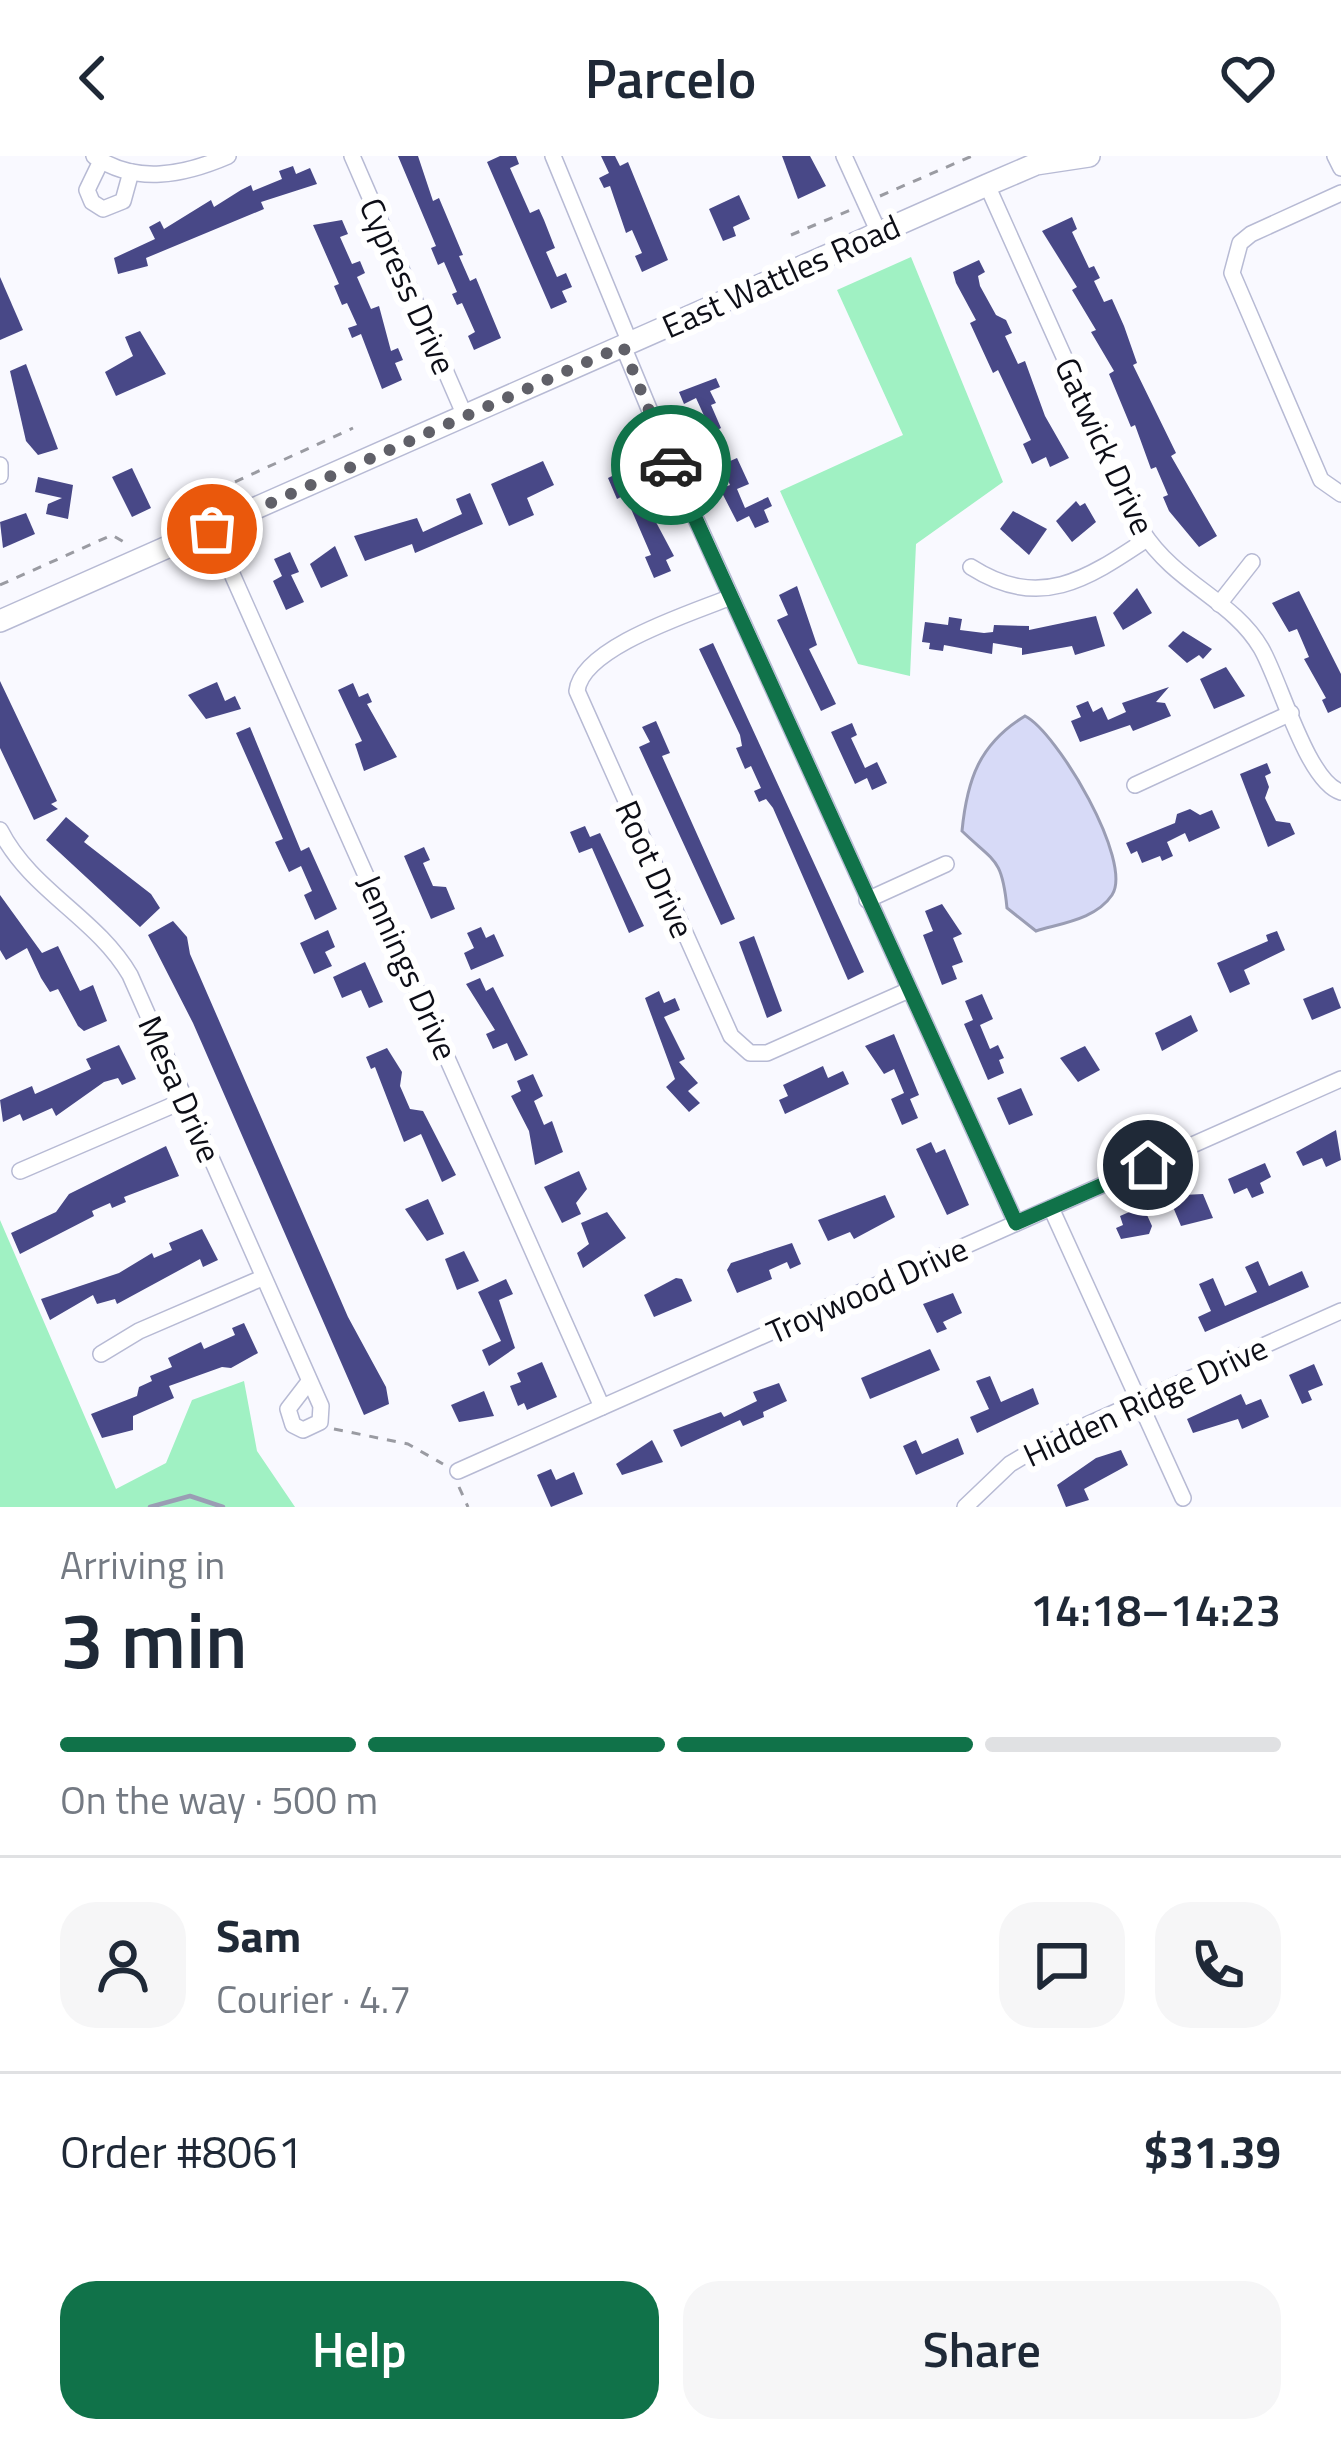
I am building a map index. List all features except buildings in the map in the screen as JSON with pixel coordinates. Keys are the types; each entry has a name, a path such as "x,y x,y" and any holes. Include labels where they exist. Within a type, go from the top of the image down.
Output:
{"main road":[{"name":"East Wattles Road","path":"0,621 1039,160 1089,156"}],"street":[{"path":"131,172 123,201 104,209 92,202 88,190 98,158 131,172 174,174 228,156"},
{"name":"Cypress Drive","path":"352,156 465,416"},
{"path":"553,156 731,597 1016,1223"},
{"path":"844,156 879,232"},
{"path":"1335,156 1341,168"},
{"name":"Gatwick Drive","path":"987,185 1147,539 1172,570 1220,604 1262,649 1322,778 1341,792"},
{"path":"1341,194 1251,234 1240,243 1232,273 1321,479 1341,494"},
{"path":"0,465 0,476"},
{"name":"Jennings Drive","path":"212,529 602,1407"},
{"path":"971,567 1000,584 1042,589 1086,578 1147,539"},
{"path":"1220,604 1252,562"},
{"name":"Root Drive","path":"731,597 601,654 584,671 578,691 722,1015 736,1043 759,1054 909,990"},
{"path":"1135,785 1291,713"},
{"name":"Mesa Drive","path":"0,830 40,885 89,924 123,963 321,1406 320,1422"},
{"path":"867,900 946,864"},
{"name":"Troywood Drive","path":"456,1472 1341,1079"},
{"path":"20,1171 185,1100"},
{"path":"1051,1208 1183,1498"},
{"path":"101,1354 139,1331 262,1277"},
{"name":"Hidden Ridge Drive","path":"965,1507 1010,1464 1138,1401 1340,1315"},
{"path":"308,1383 288,1409 289,1419 303,1430 320,1422"}],"path":[{"path":"872,200 972,156"},
{"path":"791,235 856,207"},
{"path":"178,523 182,507 189,502 353,428"},
{"path":"0,585 112,535 130,545"},
{"path":"320,1422 408,1444 456,1472 468,1507"}],"green space":[{"path":"911,257 1003,482 916,544 910,676 858,664 780,491 903,435 837,290"},
{"path":"0,1220 116,1489 166,1463 192,1400 244,1381 257,1451 295,1507 0,1507"}],"water":[{"path":"1025,716 1055,746 1089,799 1103,828 1116,878 1112,895 1097,910 1036,931 1007,908 999,869 962,831 967,795 978,765 996,739"}],"waterway":[{"path":"150,1507 190,1496 223,1507"}],"way so far":[{"path":"212,529 623,346 671,465"}],"route":[{"path":"671,465 1016,1223 1148,1165"}]}
